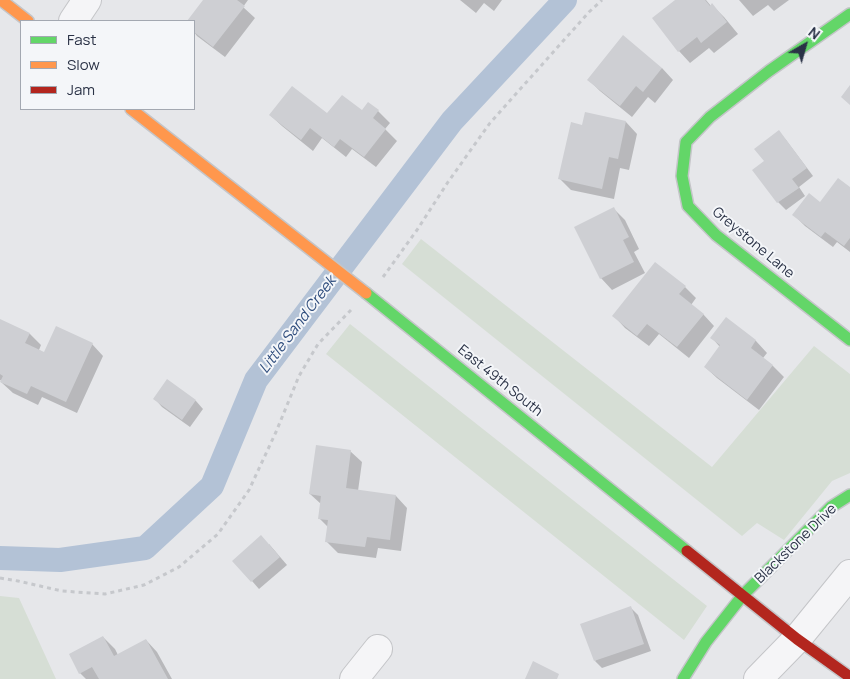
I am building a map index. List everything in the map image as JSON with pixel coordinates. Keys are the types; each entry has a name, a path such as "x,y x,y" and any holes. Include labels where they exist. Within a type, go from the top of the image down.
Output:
{"street":[{"path":"1,0 27,20"},
{"path":"74,20 87,0"},
{"name":"Greystone Lane","path":"850,14 768,71 710,117 686,142 682,176 688,206 716,235 850,340"},
{"name":"East 49th South","path":"132,110 358,286 797,639 850,677"},
{"name":"Blackstone Drive","path":"683,679 706,642 743,596 831,507 850,495"},
{"path":"758,679 797,639 850,574"},
{"path":"354,679 378,649"}],"path":[{"path":"0,578 62,591 104,594 144,585 179,567 218,534 249,490 299,376 318,344 368,294 391,267 490,123 589,12 602,0"}],"shaded area":[{"path":"421,239 712,467 814,346 850,374 850,473 832,481 784,540 757,523 742,536 402,264"},
{"path":"350,324 707,606 684,640 326,354"},
{"path":"0,596 19,598 56,679 0,679"}],"building":[{"path":"203,0 237,0 245,6 213,47 195,33 195,20 188,20"},
{"path":"675,0 705,0 710,6 712,3 727,22 701,43 697,37 678,52 652,18"},
{"path":"623,35 662,68 643,92 636,86 620,106 587,80"},
{"path":"850,85 850,105 841,97"},
{"path":"292,86 327,113 342,95 362,110 368,102 379,110 373,118 386,129 364,157 340,139 334,147 310,128 301,140 269,115"},
{"path":"585,112 626,121 618,159 609,157 602,189 558,179 571,122 582,125"},
{"path":"779,130 807,168 792,179 799,188 777,203 752,170 764,161 754,149"},
{"path":"838,178 850,187 850,238 844,246 825,232 821,237 792,215 809,193 820,202"},
{"path":"614,207 629,237 623,240 634,262 600,279 574,227"},
{"path":"655,262 686,286 679,294 704,314 677,347 647,324 637,336 612,316"},
{"path":"726,317 756,340 751,348 773,365 747,400 704,367 720,345 710,338"},
{"path":"0,319 30,333 25,343 44,352 56,326 93,343 66,402 31,386 27,394 0,382 3,376 0,374"},
{"path":"167,379 196,400 182,420 153,399"},
{"path":"316,445 351,450 346,488 396,495 390,540 367,537 365,547 325,542 328,520 318,519 321,496 309,494"},
{"path":"261,535 280,557 251,582 232,561"},
{"path":"631,606 644,644 594,661 580,624"},
{"path":"103,636 114,656 146,639 168,679 99,679 92,667 79,674 69,654"},
{"path":"533,661 559,674 557,679 525,679"}],"waterway":[{"name":"Little Sand Creek","path":"0,558 60,560 145,548 212,486 256,380 452,121 565,0"}],"traffic: fast":[{"path":"850,14 769,71 710,117 686,142 682,176 688,206 716,235 850,340"},
{"path":"366,293 687,551"},
{"path":"683,679 706,642 743,595 831,507 850,495"}],"traffic: slow":[{"path":"1,0 27,20"},
{"path":"132,110 366,293"}],"traffic: jam":[{"path":"687,551 797,639 850,677"}]}
